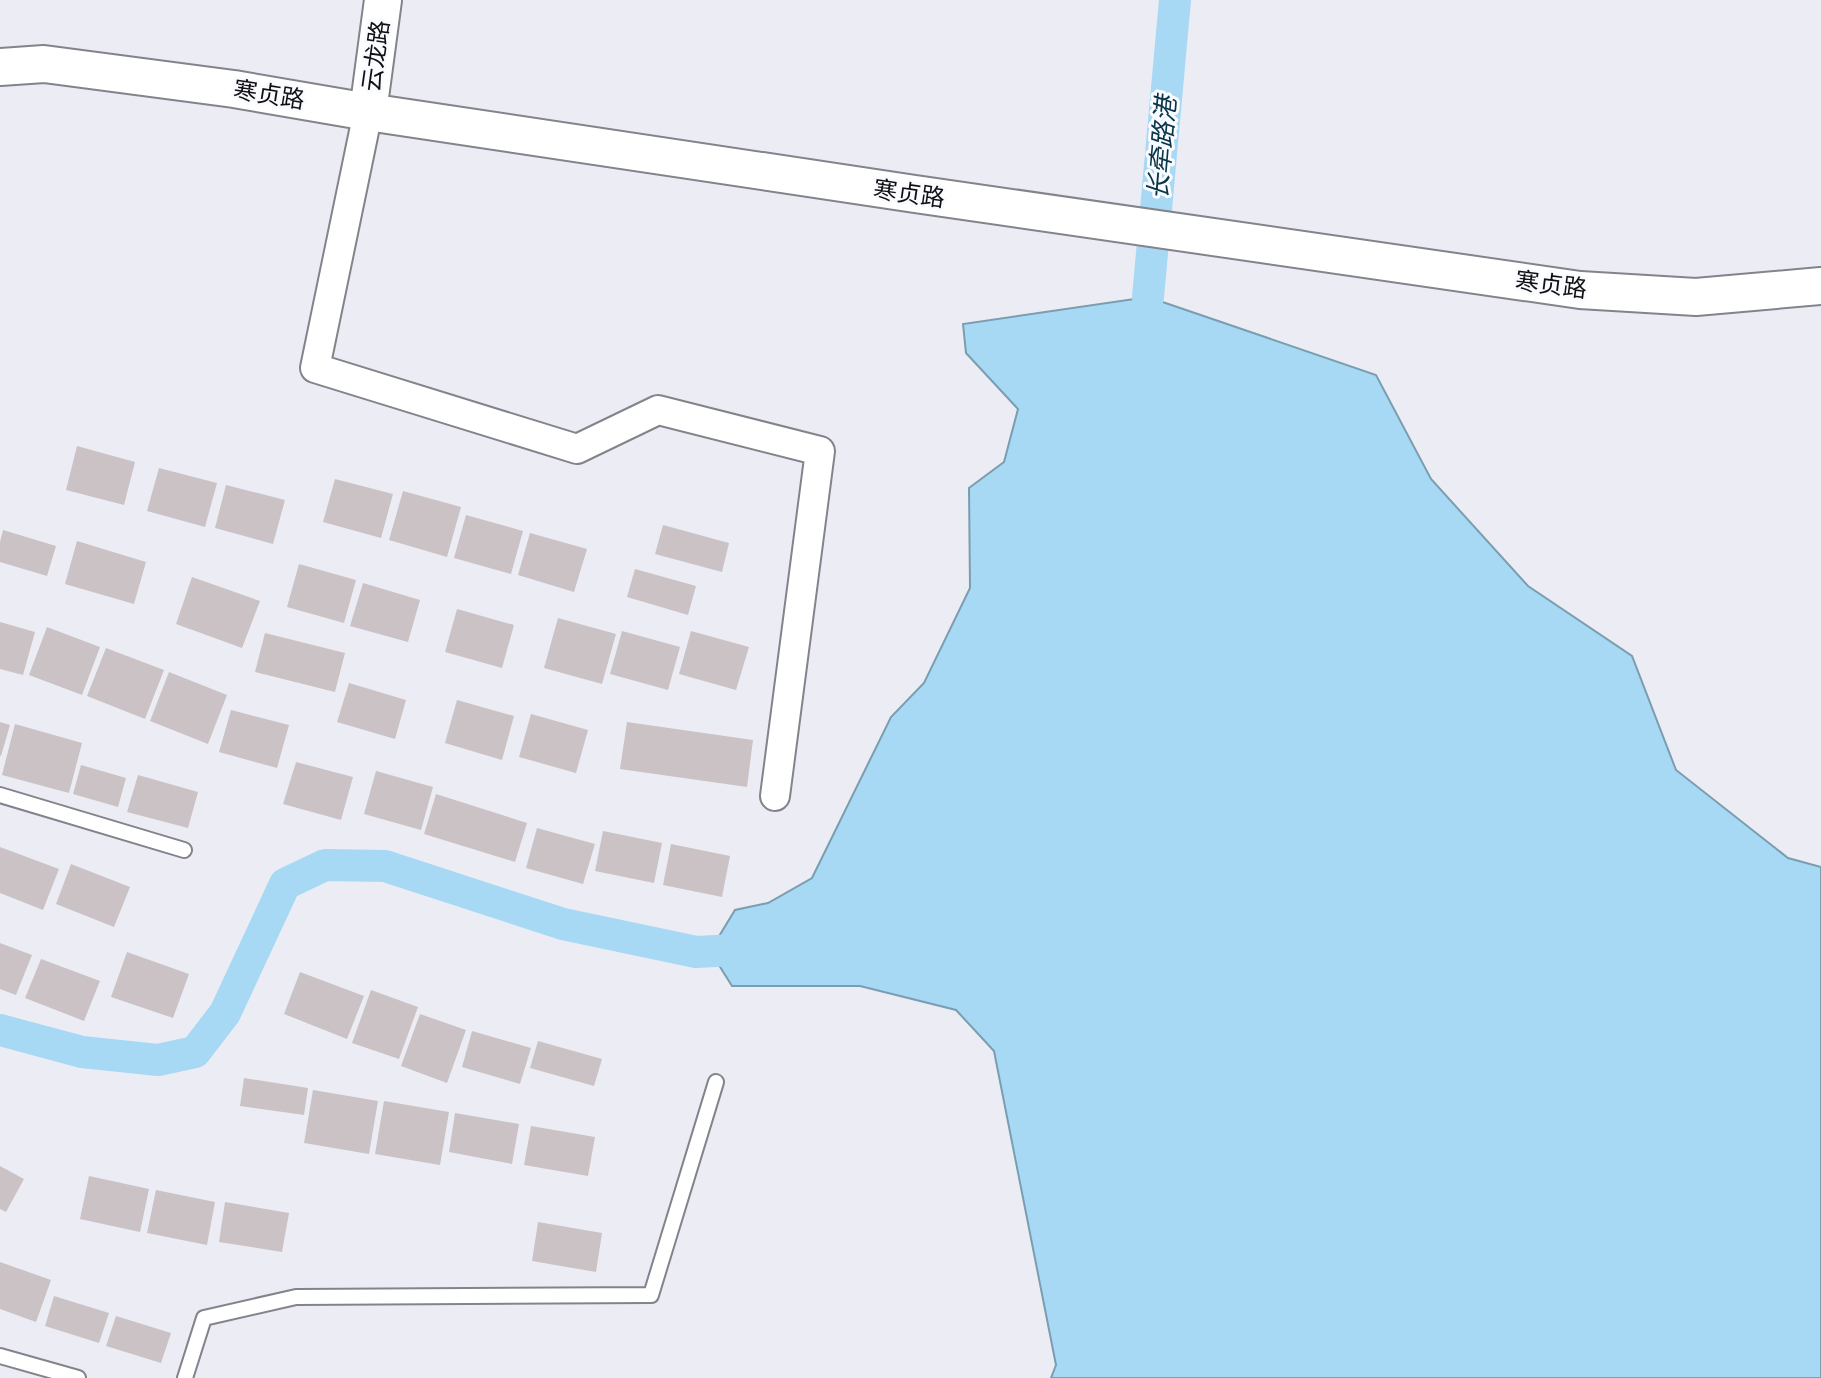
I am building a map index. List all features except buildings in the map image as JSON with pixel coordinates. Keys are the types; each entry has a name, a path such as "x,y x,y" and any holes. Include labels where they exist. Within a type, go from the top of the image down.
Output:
{"street":[{"name":"云龙路","path":"368,112 383,0"},
{"name":"寒贞路","path":"0,67 44,64 234,89 915,194 1580,290 1696,297 1821,286"},
{"path":"368,112 315,368 577,449 658,410 820,451 775,796"}],"lane":[{"path":"0,795 184,850"},
{"path":"185,1378 204,1318 296,1297 651,1295 716,1082"},
{"path":"0,1356 78,1378"}],"water":[{"path":"1148,297 1376,375 1431,479 1528,586 1632,656 1676,770 1788,858 1821,867 1821,1378 1051,1378 1056,1365 994,1051 956,1010 860,986 732,986 710,951 735,910 768,903 812,878 891,717 924,683 970,588 969,488 1004,462 1018,409 966,353 963,324"}],"waterway":[{"name":"长牵路港","path":"1148,297 1175,0"},
{"path":"0,1030 82,1052 158,1060 195,1052 225,1013 285,884 325,865 385,866 563,924 696,952 755,949"}]}
